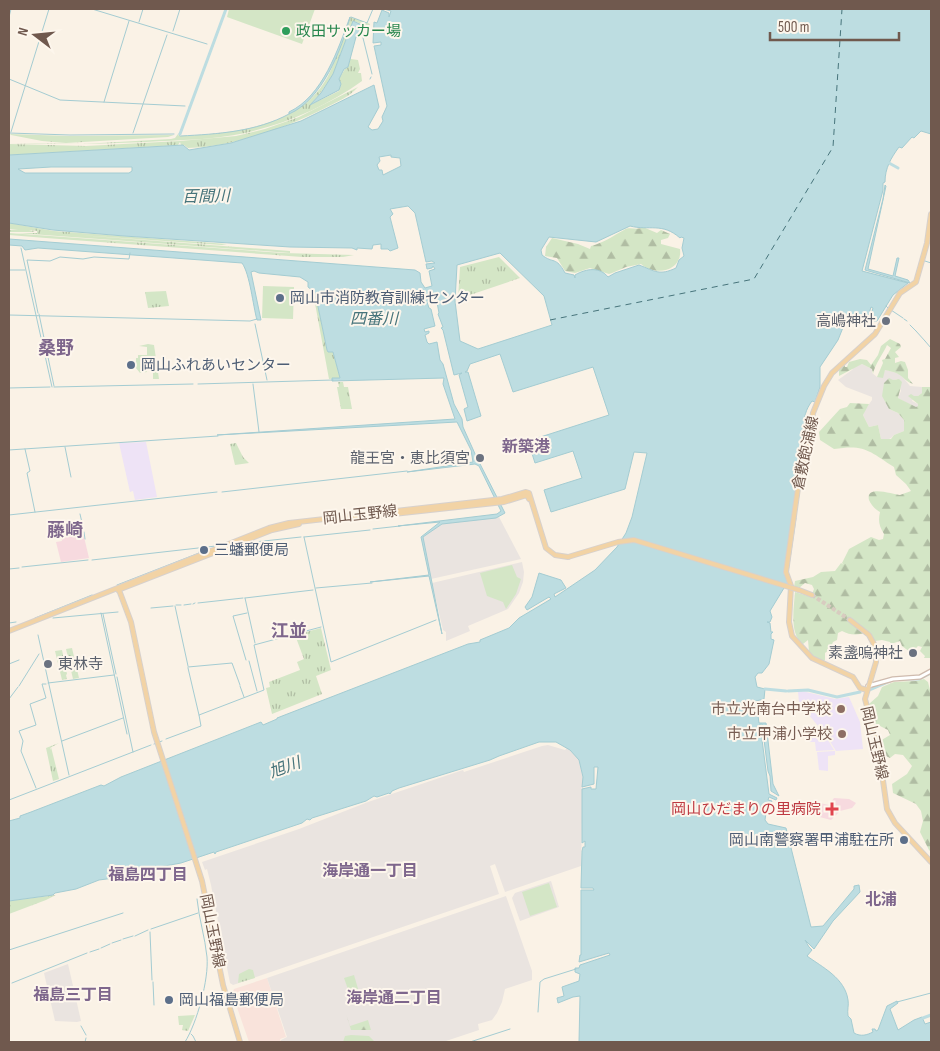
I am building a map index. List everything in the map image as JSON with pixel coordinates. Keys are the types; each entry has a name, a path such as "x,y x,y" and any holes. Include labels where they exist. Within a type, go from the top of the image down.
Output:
{"main road":[{"name":"倉敷飽浦線","path":"867,688 860,688 853,676 812,658 792,636 789,622 791,586 786,574 787,564 801,467 813,416 824,386 832,373 875,334 900,293 916,282 926,246 931,214"},
{"name":"岡山玉野線","path":"9,632 282,527 312,522 504,502 527,495 545,549 553,556 568,557 618,542 640,541 812,595"},
{"name":"岡山玉野線","path":"119,589 131,622 148,706 160,753 200,874 223,985 240,1042"},
{"name":"岡山玉野線","path":"850,620 869,635 875,645 876,658 867,688 865,703 879,752 888,809 893,820 931,862"},
{"path":"867,688 893,679 920,677 931,671"}],"shaded area":[{"path":"862,364 872,369 872,373 877,377 883,374 885,370 894,372 901,375 910,386 922,387 922,393 914,397 912,401 918,404 916,408 898,398 901,391 897,379 884,383 889,409 898,413 904,420 904,431 887,440 881,439 878,425 869,427 863,415 872,397 846,387 838,380 854,367"},
{"path":"146,442 157,497 135,500 133,491 130,492 119,443"},
{"path":"499,517 521,559 431,579 423,537 442,524"},
{"path":"80,520 89,558 61,562 56,542 62,541 58,523"},
{"path":"522,562 523,582 519,593 508,609 468,626 470,631 446,641 446,632 443,630 432,583"},
{"path":"802,691 835,699 849,697 860,722 863,749 836,751 823,730 824,728 819,727 808,714 806,702 799,702 798,692"},
{"path":"822,732 834,750 816,751 815,742 809,742 808,734"},
{"path":"548,745 565,750 567,748 579,760 583,777 581,866 505,892 495,864 490,866 499,894 233,985 230,983 211,885 207,869 205,870 202,862 299,829 368,802 463,770 464,772"},
{"path":"835,751 835,755 828,756 828,771 819,770 817,752"},
{"name":"岡山ひだまりの里病院","path":"834,798 849,799 856,803 852,808 840,811 831,820 812,815 820,803 829,805"},
{"path":"551,881 559,907 520,921 512,898 515,893"},
{"path":"506,896 532,971 532,980 505,989 497,1013 492,1020 478,1024 479,1030 443,1042 281,1042 281,1040 287,1037 267,978"},
{"path":"68,964 81,1021 77,1022 55,1021 44,973"},
{"path":"267,978 286,1037 280,1039 281,1042 249,1042 232,993 234,989"}],"green space":[{"name":"政田サッカー場","path":"229,9 315,9 302,44 227,17"},
{"path":"350,17 370,24 363,31 362,24 353,21 333,74 310,105 339,91 341,84 339,79 348,67 351,55 351,59 358,60 360,69 358,73 361,73 362,81 336,98 306,113 260,129 221,137 84,144 171,139 175,138 178,134 179,136 222,133 265,124 285,116 303,105 318,91 330,72"},
{"path":"358,87 351,94 293,123 259,135 224,144 188,148 181,145 180,142 178,145 9,155 9,144 86,146 236,136 265,129 299,117"},
{"path":"10,134 69,136 174,135 168,137 66,143 42,141"},
{"path":"9,143 80,144 43,144"},
{"path":"9,223 54,231 227,244 79,235 290,251 290,253 17,233 37,233 37,231 9,232 9,230 18,229 9,229"},
{"path":"643,227 657,233 661,230 670,234 668,238 661,240 661,244 680,249 680,256 673,267 660,271 647,268 641,264 626,267 609,274 590,268 575,273 565,271 557,258 545,256 546,247 552,238 590,249 591,246 626,229"},
{"path":"9,233 283,253 354,255 343,257 302,257 9,235"},
{"path":"499,257 520,278 458,299 460,267"},
{"path":"263,286 294,287 293,319 262,318"},
{"path":"166,291 169,306 148,308 145,292"},
{"path":"316,297 327,350 328,352 333,352 340,378 329,379 314,298"},
{"path":"890,339 900,344 901,347 895,352 899,357 895,358 895,363 905,362 908,378 913,384 897,373 885,370 883,378 877,377 883,363 882,360 885,359 891,348 887,345 873,374 872,369 862,364 839,376 839,368 844,364 847,367 849,362 860,359 867,360 871,365 878,355 881,346"},
{"path":"154,345 159,379 153,379 153,368 147,368 147,372 140,373 136,368 136,358 138,358 138,355 147,355 147,347 139,346"},
{"path":"889,378 893,380 899,379 902,382 898,398 916,407 918,404 908,396 911,394 918,396 922,393 922,387 931,387 931,658 924,658 925,656 920,651 922,647 912,648 910,652 902,646 900,641 891,644 882,640 875,641 869,632 849,634 842,631 838,633 837,640 833,642 830,649 825,653 825,660 823,662 814,658 809,652 808,640 803,644 796,634 793,620 795,592 811,597 814,589 812,585 805,583 799,588 794,587 795,581 813,577 821,572 835,571 841,563 844,565 842,563 849,549 871,537 879,540 883,539 884,534 879,521 880,512 869,500 871,492 900,495 911,491 896,475 894,467 860,448 834,449 820,440 819,432 840,409 847,407 850,403 869,404 863,415 869,427 878,425 881,439 891,439 894,435 904,431 904,420 898,413 889,409 882,396 884,383"},
{"path":"338,382 343,382 344,387 348,387 352,409 341,409 337,387 339,387"},
{"path":"236,443 243,457 249,463 235,465 230,444"},
{"path":"512,565 517,577 521,579 516,594 506,609 503,602 487,596 480,573"},
{"path":"321,628 331,670 316,676 322,694 272,714 266,688 270,687 269,682 300,670 297,662 304,659 295,635"},
{"path":"72,648 79,678 73,679 66,649"},
{"path":"62,650 67,679 62,680 55,651"},
{"path":"924,679 928,682 931,694 931,852 920,832 923,821 921,811 916,804 893,793 892,784 907,774 912,766 903,755 895,754 890,758 882,754 880,741 890,735 888,730 874,723 869,704 878,696 882,687 894,682"},
{"path":"59,743 51,747 59,779 53,781 46,748"},
{"path":"549,883 557,907 530,916 522,892"},
{"path":"56,895 46,900 9,914 9,901"},
{"path":"249,969 253,970 255,978 238,983 239,974"},
{"path":"354,975 359,992 350,995 344,978"},
{"path":"346,1014 350,1026 368,1020 371,1030 351,1030"},
{"path":"195,1015 188,1031 182,1030 183,1025 179,1025 178,1016"},
{"path":"345,1036 369,1036 375,1042 343,1042"}],"water":[{"path":"384,9 931,9 931,134 921,131 914,138 912,137 902,148 899,147 891,159 887,168 885,182 883,183 883,190 862,271 908,283 893,295 877,321 869,321 873,308 871,307 867,320 848,315 838,340 820,367 820,387 815,402 812,401 807,410 804,424 808,429 805,444 802,447 804,451 785,573 789,585 784,588 770,611 772,617 770,622 767,622 770,623 771,632 773,632 771,639 774,640 769,664 762,673 758,673 755,677 757,687 765,689 764,699 756,701 759,723 766,723 773,784 779,796 771,791 762,724 760,724 769,794 777,798 776,800 769,797 768,800 772,801 770,806 767,805 765,820 768,824 786,828 811,927 823,926 854,889 854,886 859,885 860,892 833,921 814,949 805,940 812,950 807,956 826,969 842,985 848,1000 848,1016 851,1019 854,1033 864,1035 873,1032 872,1029 878,1030 887,1006 897,1001 898,1003 890,1009 898,1030 922,1017 925,1024 931,1022 931,1042 579,1042 580,996 558,1003 557,998 564,996 562,987 579,981 580,974 575,972 575,968 610,955 609,953 579,962 581,955 581,890 594,890 593,888 581,888 582,851 583,847 585,847 585,841 582,843 582,789 591,787 591,789 596,789 598,767 594,767 594,784 582,787 583,777 579,760 570,750 556,742 539,742 490,760 399,788 390,794 374,796 366,801 310,820 307,819 302,823 216,852 215,854 214,852 181,863 99,880 53,895 9,901 9,821 101,785 104,786 121,777 261,722 263,725 468,644 480,642 480,640 509,628 519,618 551,599 549,597 527,610 525,607 532,597 539,573 561,580 566,588 554,594 555,597 595,570 617,547 626,533 632,517 647,453 634,452 625,489 551,512 544,490 582,478 573,451 535,463 528,441 609,415 593,367 513,392 500,354 470,364 465,372 468,372 481,416 467,421 464,409 468,407 459,375 462,373 454,375 441,328 443,327 438,314 436,297 428,297 427,302 431,309 435,326 424,329 425,332 429,331 425,335 427,342 429,344 437,342 440,360 443,364 454,404 462,419 463,427 505,513 496,518 442,524 423,537 442,634 429,576 370,582 429,575 421,537 440,522 398,526 497,514 501,511 479,466 475,464 407,472 473,462 471,450 457,422 217,435 455,419 443,384 444,378 332,381 332,378 340,378 333,352 328,352 327,350 316,297 314,297 313,291 308,287 308,282 300,277 251,272 261,320 257,320 249,282 242,263 38,248 25,250 22,246 9,245 9,239 415,270 420,273 421,282 425,288 432,286 429,271 435,269 433,266 427,269 426,264 435,263 432,261 426,262 415,213 408,206 390,209 393,214 390,217 398,248 390,251 388,249 381,249 381,244 373,245 372,249 357,248 357,250 352,248 290,247 53,230 9,223 9,155 183,145 189,150 231,143 301,121 374,85 379,107 368,127 372,130 378,129 383,121 382,117 387,106 374,46 381,45 381,42 373,43 374,22 377,23 382,10 389,13 389,17 391,11","holes":["391,155 391,157 400,158 401,166 383,175 382,170 379,170 377,165 380,161 379,157","51,167 132,167 132,171 129,173 25,173 18,169","630,226 661,228 680,238 684,238 682,248 684,256 679,260 676,268 665,272 657,272 639,265 608,277 601,271 589,270 575,275 575,278 574,275 565,273 557,262 542,255 541,250 549,237 596,242","500,253 544,296 552,325 478,349 460,341 455,301 457,265"]},
{"path":"350,17 342,44 321,86 301,107 289,114 289,112 301,105 311,95 320,83 334,57"},
{"path":"353,21 362,25 363,34 356,37 348,67 344,69 339,79 341,84 339,90 310,105 321,93 333,74"},
{"path":"885,185 868,269 893,276 897,258 899,258 895,276 908,280 910,283 865,270"}],"waterway":[{"path":"9,17 11,9"},
{"path":"11,132 49,9"},
{"path":"92,9 207,44"},
{"path":"139,22 143,9"},
{"path":"173,31 180,9"},
{"path":"180,134 226,9"},
{"path":"351,17 367,23 373,9"},
{"path":"104,102 129,21"},
{"path":"362,34 372,74"},
{"path":"133,133 167,35"},
{"path":"9,79 60,100 185,106"},
{"path":"181,136 236,131 263,125 289,114"},
{"path":"9,133 70,135 174,134"},
{"path":"889,163 898,168"},
{"path":"21,248 52,387"},
{"path":"38,313 27,260 50,261 60,257 129,259 130,253"},
{"path":"925,261 931,263"},
{"path":"9,270 25,270"},
{"path":"891,310 903,318"},
{"path":"39,314 54,386"},
{"path":"9,315 250,321 257,319"},
{"path":"255,324 267,380"},
{"path":"910,325 916,331"},
{"path":"916,331 925,341"},
{"path":"925,341 931,348"},
{"path":"198,384 333,380"},
{"path":"54,387 193,384"},
{"path":"253,384 259,432"},
{"path":"9,388 50,387"},
{"path":"9,450 218,436"},
{"path":"65,447 71,477"},
{"path":"25,449 30,471 27,473 35,512"},
{"path":"222,492 407,471"},
{"path":"796,514 801,482"},
{"path":"9,515 217,492"},
{"path":"80,514 83,527"},
{"path":"788,572 796,518"},
{"path":"373,529 400,526"},
{"path":"304,537 370,530"},
{"path":"84,532 85,539"},
{"path":"245,543 301,537"},
{"path":"304,537 331,662 436,620"},
{"path":"92,560 216,546"},
{"path":"117,585 199,553 199,548"},
{"path":"22,567 88,560"},
{"path":"9,569 19,568"},
{"path":"316,588 372,583"},
{"path":"245,598 313,590"},
{"path":"35,618 92,595"},
{"path":"198,603 243,598"},
{"path":"245,598 255,643"},
{"path":"184,605 191,604"},
{"path":"176,605 181,605"},
{"path":"151,608 173,606"},
{"path":"175,606 188,666"},
{"path":"53,618 118,612"},
{"path":"101,613 127,734"},
{"path":"246,660 233,616 247,613"},
{"path":"103,614 116,674"},
{"path":"9,623 16,622"},
{"path":"166,739 201,726 199,715 264,690 254,645 321,627"},
{"path":"38,635 69,775"},
{"path":"19,686 39,654"},
{"path":"9,664 19,660"},
{"path":"249,661 257,691"},
{"path":"188,667 232,663 240,685"},
{"path":"188,668 199,715"},
{"path":"906,679 919,679 931,673"},
{"path":"48,683 114,675"},
{"path":"117,677 133,752"},
{"path":"869,690 892,680"},
{"path":"36,788 21,751 23,741 19,731 36,725 30,704 46,698 42,684 46,684"},
{"path":"240,686 244,697"},
{"path":"9,699 18,687"},
{"path":"765,689 786,691"},
{"path":"788,691 808,690 837,697 860,692"},
{"path":"62,741 123,718"},
{"path":"154,744 162,741"},
{"path":"9,800 151,745"},
{"path":"185,1042 194,1024 201,1001 207,966 197,899"},
{"path":"9,950 123,913"},
{"path":"151,929 198,913"},
{"path":"135,936 148,930"},
{"path":"150,932 152,980"},
{"path":"123,939 133,936"},
{"path":"112,943 121,940"},
{"path":"101,948 110,944"},
{"path":"90,952 99,949"},
{"path":"12,983 87,953"},
{"path":"538,1012 540,982 576,969"},
{"path":"153,982 154,1005"},
{"path":"897,1002 931,993"},
{"path":"923,1018 931,1015"},
{"path":"81,1026 86,1035"},
{"path":"470,1042 510,1029"},
{"path":"191,1034 196,1042"},
{"path":"85,1042 86,1038"}],"ferry route":[{"path":"550,320 754,279 833,147 842,9"}],"tunnel":[{"path":"812,595 850,620"}],"place":[{"name":"政田サッカー場","path":"286,31"},
{"name":"岡山市消防教育訓練センター","path":"280,298"},
{"name":"高嶋神社","path":"886,321"},
{"name":"岡山ふれあいセンター","path":"131,365"},
{"name":"龍王宮・恵比須宮","path":"480,458"},
{"name":"三蟠郵便局","path":"204,550"},
{"name":"素盞嗚神社","path":"913,653"},
{"name":"東林寺","path":"48,664"},
{"name":"市立光南台中学校","path":"841,709"},
{"name":"市立甲浦小学校","path":"842,734"},
{"name":"岡山ひだまりの里病院","path":"832,809"},
{"name":"岡山南警察署甲浦駐在所","path":"904,840"},
{"name":"岡山福島郵便局","path":"169,1000"}],"district":[{"name":"桑野","path":"56,348"},
{"name":"新築港","path":"526,447"},
{"name":"藤崎","path":"65,530"},
{"name":"江並","path":"289,631"},
{"name":"海岸通一丁目","path":"370,871"},
{"name":"福島四丁目","path":"148,875"},
{"name":"北浦","path":"881,900"},
{"name":"福島三丁目","path":"73,995"},
{"name":"海岸通二丁目","path":"394,998"}],"water label":[{"name":"百間川","path":"206,197"},
{"name":"四番川","path":"374,319"},
{"name":"旭川","path":"285,768"}]}
